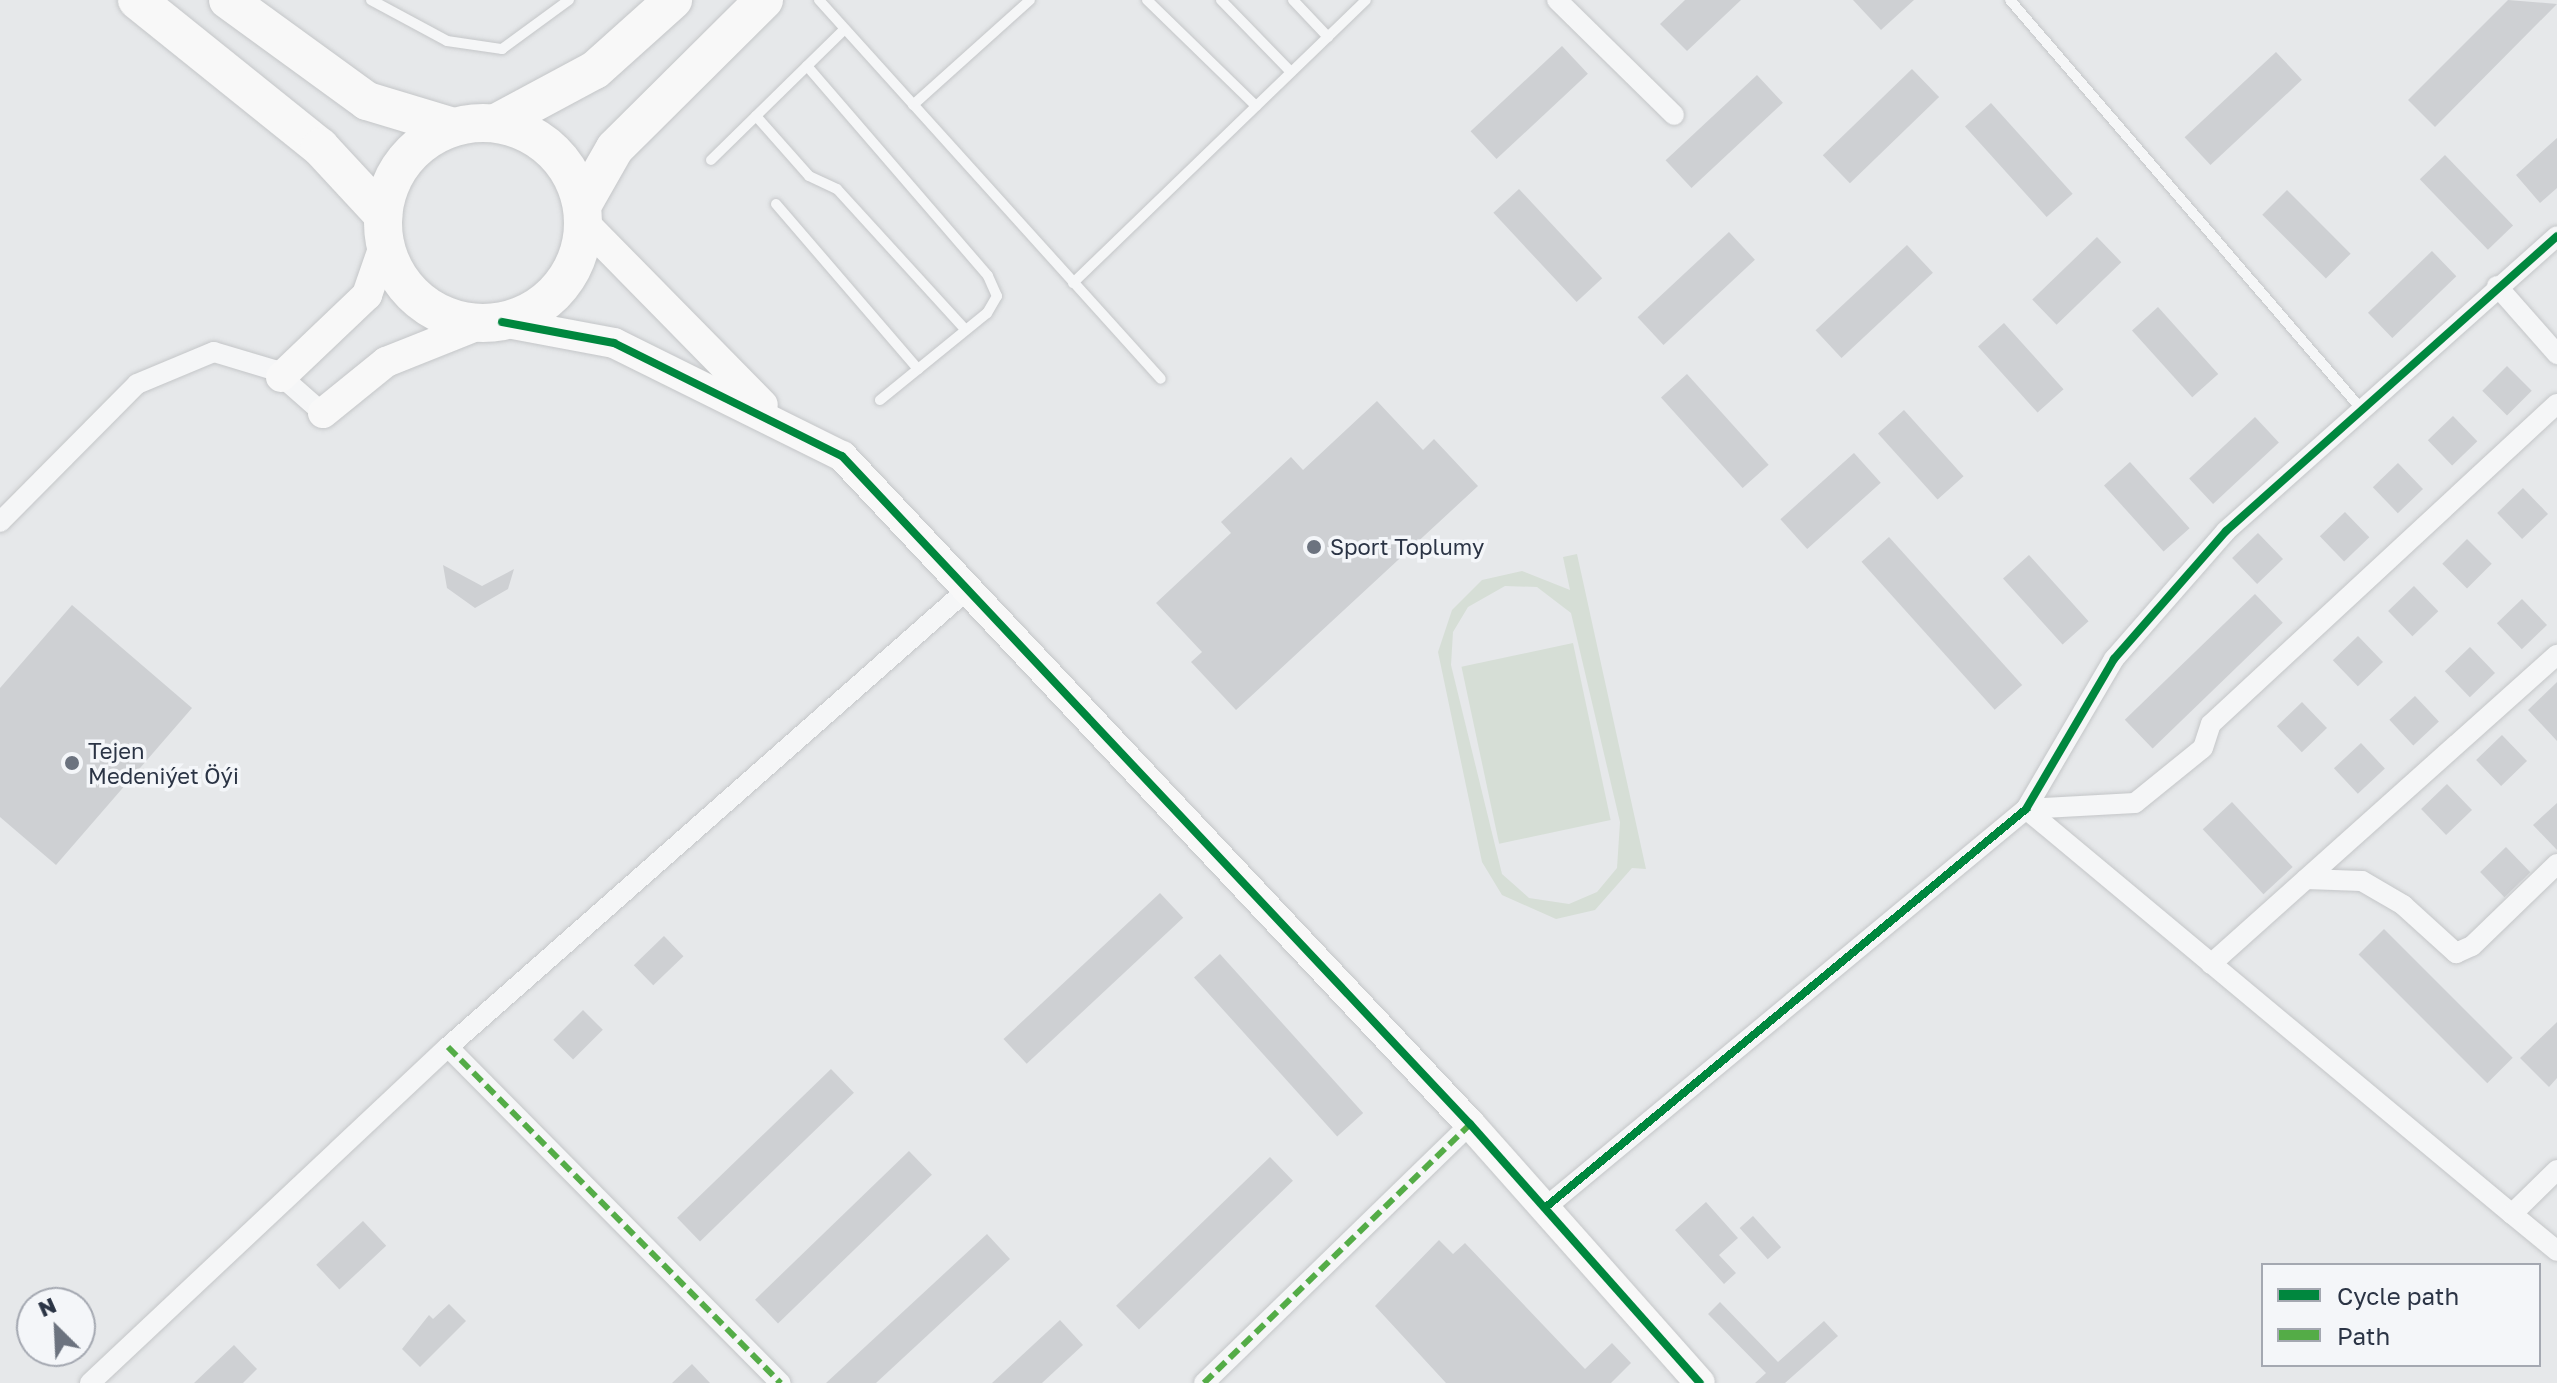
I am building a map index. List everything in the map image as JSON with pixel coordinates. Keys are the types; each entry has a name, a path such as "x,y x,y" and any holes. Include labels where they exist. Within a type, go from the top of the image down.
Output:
{"highway":[{"path":"137,0 320,147 384,230 415,299 442,315 493,322 544,303 574,268 583,213 615,148 764,0"},
{"path":"228,0 367,101 453,127 496,123 595,70 673,0"},
{"path":"496,123 553,150 583,213"},
{"path":"384,230 404,160 453,127"}],"street":[{"path":"1557,0 1674,115"},
{"path":"583,213 779,421"},
{"path":"281,377 367,295 384,230"},
{"path":"1546,1207 2026,809 2114,659 2226,531 2363,411 2497,286 2557,236"},
{"path":"2497,286 2557,354"},
{"path":"0,522 137,384 214,352 281,377 323,413 386,362 493,322 614,343 779,421 842,456 969,588 1470,1124 1700,1383"},
{"path":"2026,809 2135,803 2203,748 2211,724 2557,404"},
{"path":"90,1383 448,1047 969,588"},
{"path":"2211,964 2557,655"},
{"path":"2026,809 2557,1251"},
{"path":"2306,879 2362,881 2403,905 2456,953 2472,946 2557,864"},
{"path":"448,1047 781,1383"},
{"path":"1204,1383 1470,1124"},
{"path":"2512,1214 2557,1170"}],"lane":[{"path":"371,0 447,41 502,49 569,0"},
{"path":"819,0 1161,379"},
{"path":"913,105 1030,0"},
{"path":"1147,0 1256,106"},
{"path":"1221,0 1291,72"},
{"path":"1293,0 1328,37"},
{"path":"1073,283 1366,0"},
{"path":"2010,0 2363,411"},
{"path":"711,160 845,29"},
{"path":"807,66 988,276 997,296 965,329 880,400"},
{"path":"756,116 809,176 837,189 965,329"},
{"path":"776,204 918,369"}],"shaded area":[{"path":"1577,554 1646,869 1632,868 1595,910 1556,919 1502,895 1482,862 1438,652 1452,610 1482,580 1522,571 1570,590 1563,557","holes":["1505,586 1537,587 1571,613 1620,822 1617,868 1597,892 1569,904 1529,898 1502,874 1451,665 1453,632 1468,607"]},
{"path":"1573,643 1611,820 1499,844 1461,667"}],"building":[{"path":"1685,0 1741,0 1687,51 1660,24"},
{"path":"1853,0 1914,0 1881,30"},
{"path":"2508,0 2557,4 2435,127 2408,100"},
{"path":"1562,46 1588,74 1496,159 1471,131"},
{"path":"2276,52 2302,80 2210,165 2185,137"},
{"path":"1912,69 1939,97 1850,183 1823,155"},
{"path":"1757,75 1783,103 1691,188 1666,160"},
{"path":"1991,103 2073,194 2047,217 1965,126"},
{"path":"2557,138 2557,188 2540,203 2516,175"},
{"path":"2445,155 2513,225 2488,250 2420,179"},
{"path":"1519,189 1602,278 1577,302 1493,213"},
{"path":"2287,190 2351,254 2326,278 2262,215"},
{"path":"1729,232 1755,260 1663,345 1638,317"},
{"path":"2097,237 2121,262 2057,325 2032,300"},
{"path":"1907,245 1933,273 1841,358 1816,330"},
{"path":"2432,251 2456,276 2392,338 2368,313"},
{"path":"2158,307 2218,374 2192,397 2132,330"},
{"path":"2004,323 2064,389 2038,413 1978,346"},
{"path":"2507,366 2532,391 2507,415 2482,391"},
{"path":"1687,374 1769,465 1743,488 1661,397"},
{"name":"Sport Toplumy","path":"1377,401 1423,450 1434,439 1478,486 1236,710 1191,662 1202,652 1156,603 1231,533 1221,522 1291,457 1303,470"},
{"path":"1904,410 1964,476 1938,500 1878,433"},
{"path":"2453,416 2477,441 2452,465 2428,440"},
{"path":"2255,417 2279,443 2213,504 2189,478"},
{"path":"1854,453 1881,483 1807,549 1780,519"},
{"path":"2130,462 2190,528 2164,552 2104,485"},
{"path":"2398,463 2423,489 2398,513 2373,487"},
{"path":"2523,488 2548,514 2522,539 2497,513"},
{"path":"2345,512 2369,537 2344,561 2320,536"},
{"path":"2258,533 2283,559 2257,584 2232,558"},
{"path":"1889,537 2022,685 1995,710 1862,562"},
{"path":"2467,539 2492,564 2467,588 2442,564"},
{"path":"2029,555 2089,621 2063,645 2003,578"},
{"path":"443,565 482,586 514,569 508,589 475,608 447,588"},
{"path":"2414,586 2438,611 2412,636 2388,611"},
{"path":"2255,594 2283,623 2153,749 2125,720"},
{"path":"2522,599 2547,625 2522,649 2497,623"},
{"name":"Tejen Medeniýet Öýi","path":"72,605 192,708 56,865 0,817 0,688"},
{"path":"2358,636 2383,662 2358,686 2333,660"},
{"path":"2470,647 2495,673 2470,697 2445,671"},
{"path":"2557,682 2557,741 2528,710"},
{"path":"2415,696 2439,722 2413,745 2389,720"},
{"path":"2302,702 2327,728 2302,752 2277,726"},
{"path":"2502,735 2527,761 2501,786 2476,760"},
{"path":"2361,743 2385,769 2358,794 2334,768"},
{"path":"2447,784 2472,810 2446,835 2421,809"},
{"path":"2232,802 2293,867 2263,894 2203,829"},
{"path":"2557,803 2557,850 2533,825"},
{"path":"2506,847 2530,872 2504,897 2480,872"},
{"path":"1160,893 1183,918 1027,1064 1003,1039"},
{"path":"2384,929 2513,1058 2487,1083 2359,954"},
{"path":"664,936 683,956 653,985 634,965"},
{"path":"1220,954 1363,1113 1337,1136 1194,977"},
{"path":"583,1010 603,1030 573,1059 553,1040"},
{"path":"2557,1022 2557,1078 2549,1087 2520,1058"},
{"path":"831,1069 854,1093 700,1241 677,1218"},
{"path":"909,1151 932,1175 778,1323 755,1300"},
{"path":"1270,1157 1293,1181 1139,1329 1116,1306"},
{"path":"1706,1202 1738,1238 1719,1255 1736,1273 1724,1284 1675,1230"},
{"path":"1753,1216 1781,1247 1768,1259 1740,1228"},
{"path":"363,1221 386,1246 339,1290 316,1265"},
{"path":"987,1234 1010,1259 876,1383 826,1383"},
{"path":"1439,1240 1453,1254 1465,1243 1585,1369 1612,1343 1631,1363 1611,1383 1446,1383 1375,1306"},
{"path":"1720,1302 1778,1362 1824,1321 1838,1336 1785,1383 1755,1383 1766,1373 1708,1314"},
{"path":"449,1304 466,1321 420,1367 402,1349 429,1315 433,1319"},
{"path":"1060,1320 1083,1345 1042,1383 992,1383"},
{"path":"234,1345 257,1369 243,1383 194,1383"},
{"path":"692,1364 710,1383 672,1383"}],"marked path":[{"path":"448,1047 781,1383"},
{"path":"1204,1383 1470,1124"}],"cycle path":[{"path":"1546,1207 2026,809 2114,659 2226,531 2557,236"},
{"path":"502,322 614,343 842,456 1470,1124 1700,1383"}],"place":[{"name":"Sport Toplumy","path":"1314,547"},
{"name":"Tejen Medeniýet Öýi","path":"72,763"}]}
